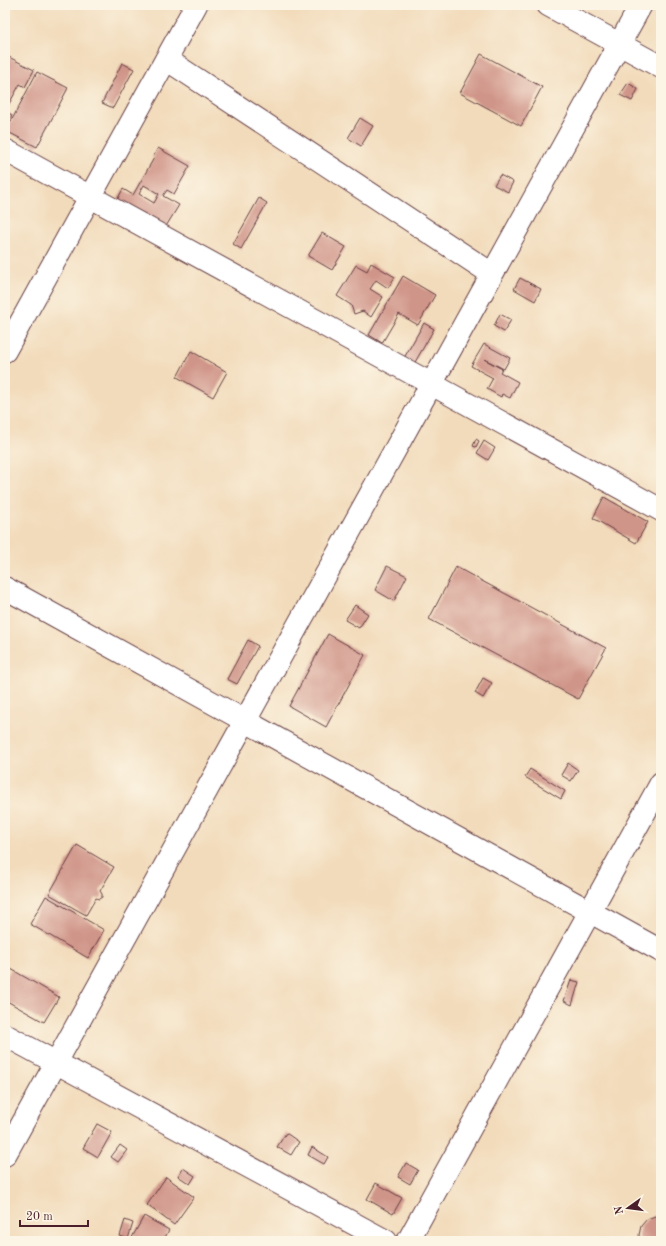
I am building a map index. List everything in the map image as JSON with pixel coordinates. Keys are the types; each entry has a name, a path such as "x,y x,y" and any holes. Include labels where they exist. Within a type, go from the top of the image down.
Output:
{"street":[{"path":"5,351 196,5"},
{"path":"548,5 661,67"},
{"path":"5,1155 640,5"},
{"path":"166,59 492,274"},
{"path":"5,150 661,510"},
{"path":"5,588 661,951"},
{"path":"408,1241 661,783"},
{"path":"5,1035 386,1241"}],"building":[{"path":"481,54 542,87 521,126 460,93"},
{"path":"5,55 34,70 25,87 20,84 5,111"},
{"path":"122,63 134,69 113,108 102,103"},
{"path":"37,72 68,88 37,147 6,131"},
{"path":"628,83 638,89 632,101 620,95"},
{"path":"5,111 12,115 5,129"},
{"path":"360,118 373,126 361,146 348,138"},
{"path":"158,148 190,166 174,194 167,190 163,196 179,205 165,228 117,200 123,189 133,195 154,158 153,157","holes":["144,185 159,194 154,203 139,194"]},
{"path":"500,175 513,182 508,192 494,185"},
{"path":"259,198 267,203 241,249 233,244"},
{"path":"322,233 346,247 332,270 308,256"},
{"path":"371,263 395,277 388,288 376,280 370,289 383,297 371,317 363,311 354,314 351,305 337,296 356,265 367,271"},
{"path":"403,276 435,295 418,325 399,314 382,343 369,335"},
{"path":"520,278 541,289 535,301 514,289"},
{"path":"500,314 511,320 504,332 494,326"},
{"path":"424,323 434,329 414,364 404,358"},
{"path":"484,344 510,358 504,369 484,359 502,369 500,372 518,382 510,398 502,394 501,397 487,389 493,378 471,366"},
{"path":"191,351 227,372 213,397 177,377"},
{"path":"476,439 479,441 476,447 473,446"},
{"path":"484,441 495,448 488,460 477,453"},
{"path":"604,497 648,522 636,543 593,518"},
{"path":"387,566 407,576 394,601 375,590"},
{"path":"456,567 606,648 578,699 429,619"},
{"path":"355,605 368,614 359,628 345,620"},
{"path":"328,634 365,655 326,727 289,706"},
{"path":"248,640 258,646 237,684 227,679"},
{"path":"483,678 492,683 483,698 475,693"},
{"path":"568,763 578,770 571,781 561,775"},
{"path":"530,769 565,791 561,799 525,777"},
{"path":"77,845 114,867 100,891 102,897 99,899 96,898 86,915 49,894"},
{"path":"46,896 104,930 88,958 30,924"},
{"path":"11,969 59,997 44,1022 5,1000 5,980"},
{"path":"571,980 579,982 572,1005 564,1001"},
{"path":"97,1124 112,1132 98,1157 83,1148"},
{"path":"286,1133 299,1142 291,1155 277,1147"},
{"path":"120,1145 127,1150 118,1162 111,1157"},
{"path":"312,1147 328,1157 324,1164 308,1155"},
{"path":"406,1163 418,1170 410,1184 398,1177"},
{"path":"183,1168 195,1176 190,1184 178,1176"},
{"path":"166,1177 194,1197 174,1225 147,1205"},
{"path":"376,1183 402,1198 393,1214 367,1199"},
{"path":"661,1215 661,1241 640,1241 639,1235 641,1226 647,1219"},
{"path":"144,1216 169,1230 163,1241 130,1241"},
{"path":"125,1220 133,1223 128,1239 120,1236"}]}
